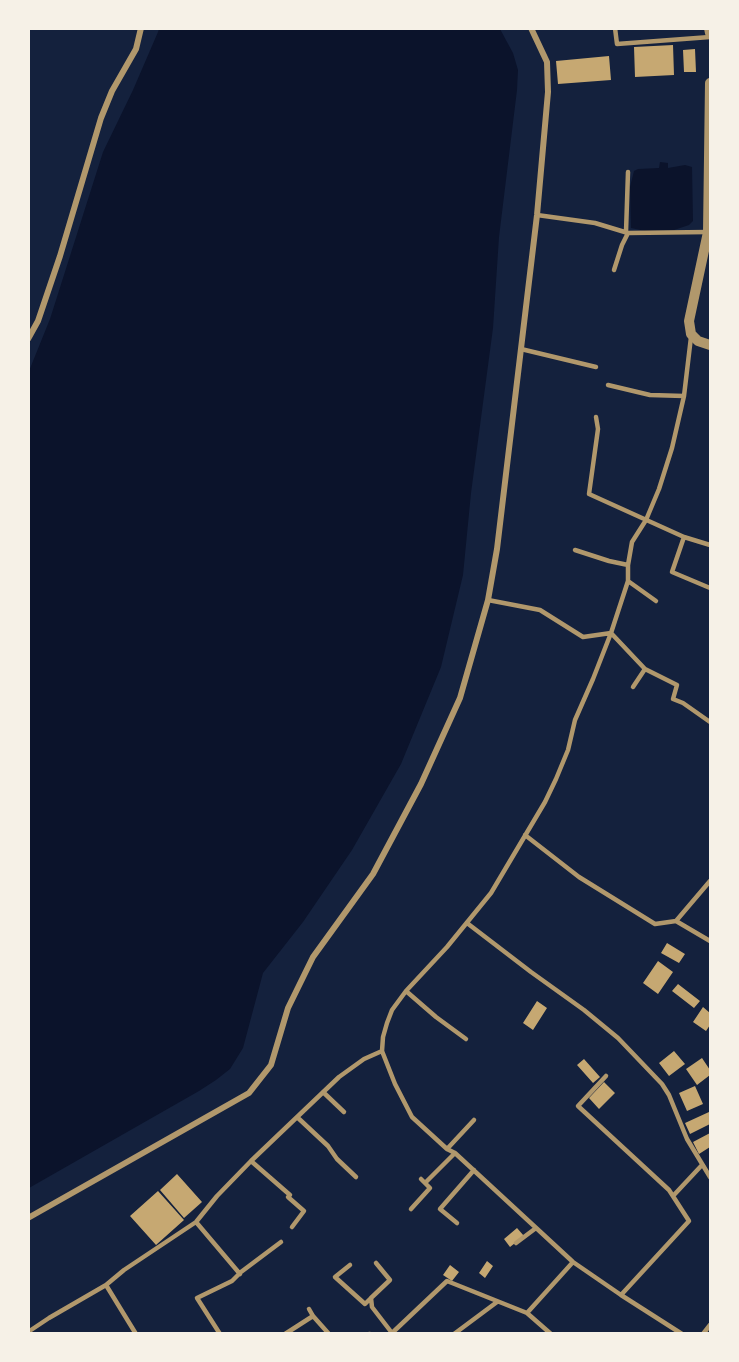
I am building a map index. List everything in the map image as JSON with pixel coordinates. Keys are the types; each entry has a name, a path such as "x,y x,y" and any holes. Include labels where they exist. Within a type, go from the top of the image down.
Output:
{"street":[{"path":"28,339 38,321 56,267 101,118 112,91 136,49 141,28"},
{"path":"28,1218 249,1093 271,1065 288,1008 313,957 373,874 421,784 460,698 488,600 497,549 537,215 548,92 547,62 531,28"},
{"path":"709,28 711,35"},
{"path":"711,83 709,232 689,321 691,334 698,341 711,345"}],"lane":[{"path":"615,28 617,44 711,35"},
{"path":"614,270 627,233 628,172"},
{"path":"537,215 595,223 627,233 709,232"},
{"path":"682,1334 573,1262 474,1170 412,1117 395,1084 382,1051 383,1037 392,1010 491,893 545,802 556,779 568,750 575,720 611,633 628,581 632,542 646,520 672,448 684,396 691,334"},
{"path":"521,349 596,367"},
{"path":"609,385 650,395 684,396"},
{"path":"596,417 598,429 589,494 684,537 711,545"},
{"path":"684,537 672,572 711,588"},
{"path":"574,550 628,565"},
{"path":"628,581 656,601"},
{"path":"488,600 540,610 583,637 611,633"},
{"path":"611,633 645,669 677,685 674,699 711,722"},
{"path":"633,687 645,669"},
{"path":"525,835 579,876 655,924 676,921 711,941"},
{"path":"676,921 711,881"},
{"path":"467,923 618,1038 662,1084 669,1095 687,1139 710,1177"},
{"path":"406,991 466,1039"},
{"path":"28,1332 106,1286 124,1270 196,1222 217,1196 251,1161 323,1092 350,1068 382,1051"},
{"path":"606,1076 578,1106 669,1190 689,1221 621,1295"},
{"path":"323,1092 344,1112"},
{"path":"297,1117 356,1177"},
{"path":"447,1149 474,1120"},
{"path":"411,1209 430,1188 423,1181 455,1153"},
{"path":"251,1161 290,1195 288,1197 304,1211 292,1227"},
{"path":"673,1196 702,1165"},
{"path":"457,1223 440,1209 474,1170"},
{"path":"196,1222 240,1274"},
{"path":"516,1243 536,1228"},
{"path":"220,1334 196,1298 232,1281 281,1242"},
{"path":"526,1313 573,1262"},
{"path":"350,1264 335,1277 365,1304 390,1280 375,1263"},
{"path":"371,1298 372,1307 392,1333 447,1281 526,1313 551,1334"},
{"path":"106,1286 136,1334"},
{"path":"454,1334 461,1332 497,1302"},
{"path":"309,1309 329,1334"},
{"path":"285,1334 313,1316"},
{"path":"704,1334 711,1325"}],"water":[{"path":"159,29 500,29 513,53 518,70 499,237 493,328 471,493 463,575 441,667 401,764 352,850 303,922 263,973 243,1048 230,1069 199,1091 29,1188 29,371 50,319 103,152"},
{"path":"660,162 668,163 668,168 685,165 692,167 693,221 689,225 674,230 645,231 631,228 630,187 634,171 659,168"}],"building":[{"path":"673,45 674,75 635,77 634,47"},
{"path":"695,49 696,72 684,72 683,50"},
{"path":"609,56 611,80 558,84 556,61"},
{"path":"667,943 685,954 679,963 661,953"},
{"path":"658,961 673,972 658,994 643,983"},
{"path":"678,984 700,1001 694,1008 672,991"},
{"path":"537,1001 547,1008 533,1030 523,1023"},
{"path":"703,1007 710,1013 710,1025 706,1031 693,1022"},
{"path":"674,1051 685,1064 669,1076 659,1063"},
{"path":"702,1058 710,1070 710,1075 697,1085 686,1069"},
{"path":"584,1059 600,1077 593,1083 577,1065"},
{"path":"604,1082 615,1093 599,1109 589,1098"},
{"path":"695,1086 703,1104 687,1111 679,1093"},
{"path":"709,1112 710,1124 690,1134 685,1123"},
{"path":"710,1133 710,1147 699,1154 693,1142"},
{"path":"177,1174 202,1202 184,1218 160,1190"},
{"path":"158,1191 184,1220 156,1245 130,1216"},
{"path":"517,1228 524,1236 510,1247 504,1239"},
{"path":"487,1261 493,1266 485,1278 479,1273"},
{"path":"450,1265 459,1272 452,1281 443,1275"}]}
